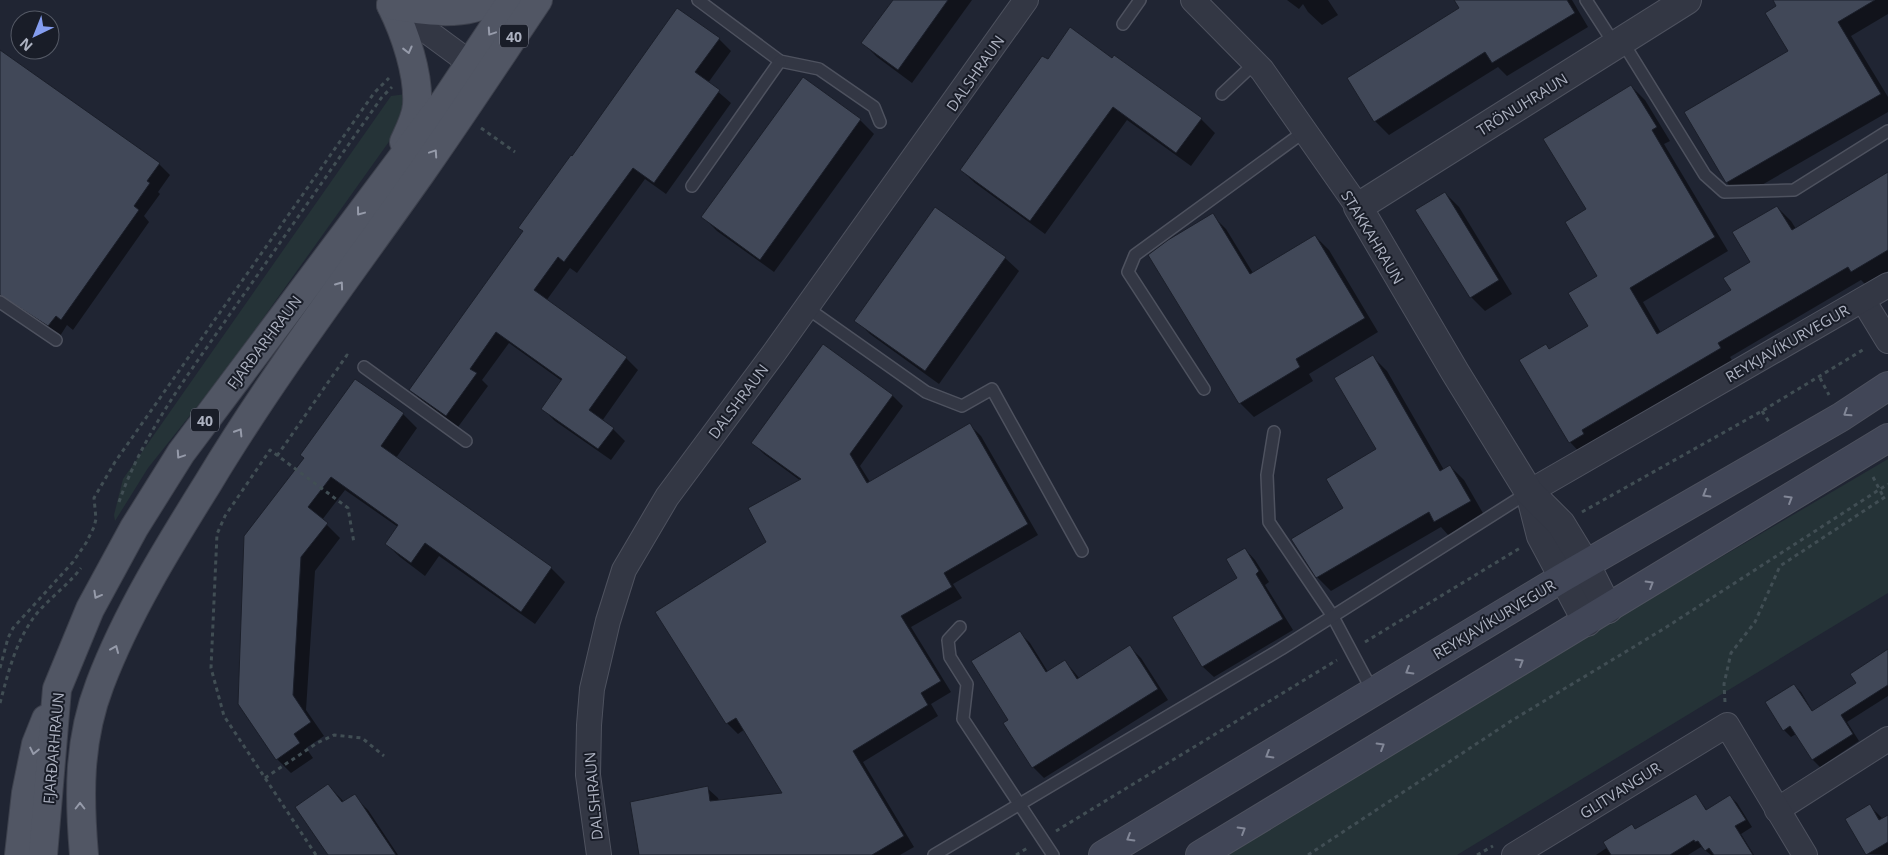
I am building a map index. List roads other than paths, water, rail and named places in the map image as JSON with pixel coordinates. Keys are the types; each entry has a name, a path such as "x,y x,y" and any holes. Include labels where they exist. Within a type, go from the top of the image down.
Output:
{"main road":[{"path":"388,2 428,12 467,9 491,0"},
{"name":"FJARÐARHRAUN","path":"84,855 80,815 80,774 87,733 99,686 122,634 168,547 241,429 311,325 421,172 480,67 512,0"},
{"name":"FJARÐARHRAUN","path":"44,855 57,689 90,609 134,528 181,453 444,102 480,67 538,0"},
{"path":"388,2 402,28 413,72 417,105 414,118 390,173"},
{"name":"REYKJAVÍKURVEGUR","path":"1102,855 1562,578 1759,463 1841,418 1888,386"},
{"path":"1200,855 1888,438"},
{"path":"19,855 26,793 36,744 57,689"}],"street":[{"name":"DALSHRAUN","path":"599,855 588,775 592,689 608,621 624,570 667,497 807,308 1026,0"},
{"name":"STAKKAHRAUN","path":"1193,0 1255,63 1358,207 1454,372 1551,530 1586,565 1598,615"},
{"name":"TRÖNUHRAUN","path":"1358,207 1687,0"},
{"path":"388,2 480,67"},
{"name":"REYKJAVÍKURVEGUR","path":"1529,492 1888,285"},
{"name":"REYKJAVÍKURVEGUR","path":"1863,300 1886,339"},
{"name":"STAKKAHRAUN","path":"1551,530 1562,578 1598,615"},
{"name":"GLITVANGUR","path":"1514,855 1727,725 1777,810"},
{"path":"1805,855 1777,810 1888,739"}],"lane":[{"path":"698,0 780,61 820,69 874,107 880,122"},
{"path":"1123,24 1140,0"},
{"path":"1586,0 1618,43 1705,175 1724,192 1794,190 1888,131"},
{"path":"692,186 780,61"},
{"path":"1222,94 1255,63"},
{"path":"1204,389 1128,272 1131,263 1135,255 1305,131"},
{"path":"0,302 56,340"},
{"path":"807,308 926,392 962,406 992,389 1082,551"},
{"path":"364,367 466,441"},
{"path":"1274,432 1267,475 1269,522 1332,615 1374,692"},
{"path":"934,855 1281,649 1529,492"},
{"path":"960,626 948,640 950,657 967,684 963,719 1053,855"}]}
